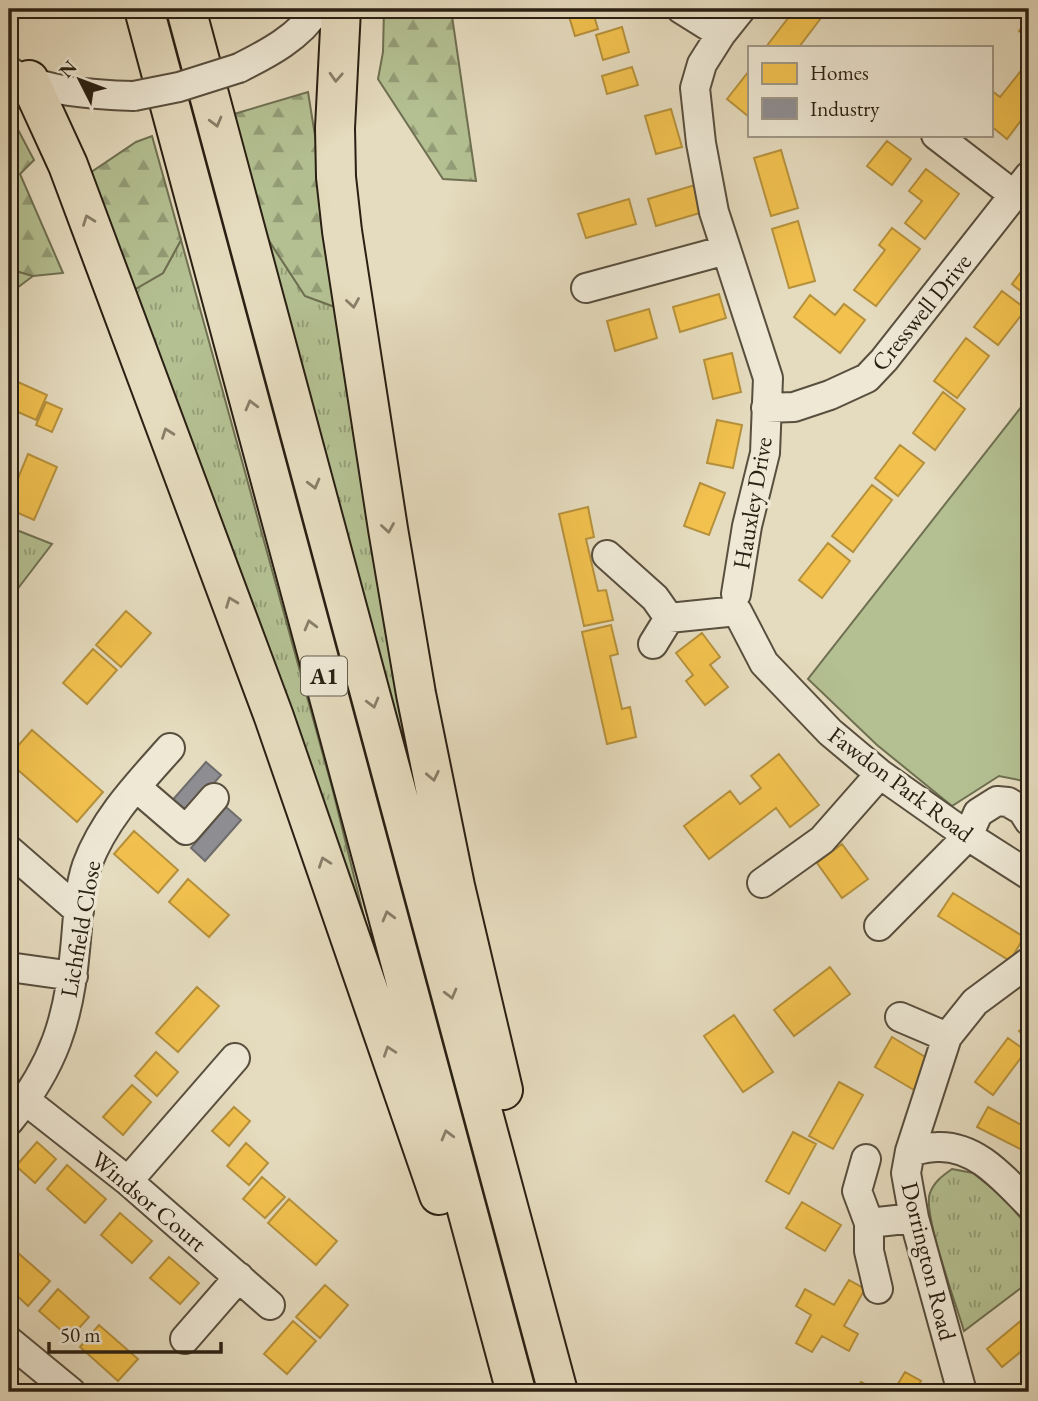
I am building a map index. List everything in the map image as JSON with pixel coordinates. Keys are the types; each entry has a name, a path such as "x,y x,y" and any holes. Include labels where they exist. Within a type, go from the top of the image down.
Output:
{"highway":[{"name":"A1","path":"144,9 516,1392"},
{"name":"A1","path":"186,9 558,1392"},
{"name":"A1","path":"341,9 335,128 336,177 342,231 416,694 456,886 525,1185 542,1330"},
{"name":"A1","path":"15,75 68,165 274,717 438,1191 503,1343"}],"street":[{"path":"15,75 66,91 96,95 134,96 179,87 239,68 266,54 290,37 317,9"},
{"path":"681,9 721,34"},
{"name":"Hauxley Drive","path":"736,603 747,526 765,453 768,378 714,212 701,142 695,88 702,64 741,9"},
{"name":"Cresswell Drive","path":"766,408 794,407 830,395 867,377 1022,185 938,136"},
{"path":"586,289 726,250"},
{"path":"607,555 655,598 669,618"},
{"path":"653,644 669,618 736,603"},
{"name":"Fawdon Park Road","path":"736,603 764,663 830,732 880,774 1029,875"},
{"name":"Lichfield Close","path":"17,1111 46,1068 62,1029 73,976 79,911 87,866 107,823 170,748"},
{"path":"762,883 822,840 880,774"},
{"path":"136,788 186,830 214,798"},
{"path":"879,926 968,836 978,813 997,802 1007,802 1022,810 1029,821"},
{"path":"9,850 79,911"},
{"name":"Dorrington Road","path":"962,1392 914,1218 906,1173 910,1151 947,1037 975,1002 1029,962"},
{"path":"9,967 73,976"},
{"path":"900,1017 947,1037"},
{"path":"128,1181 235,1058"},
{"name":"Windsor Court","path":"17,1111 128,1181 270,1304"},
{"path":"910,1151 940,1146 970,1154 991,1166 1029,1204"},
{"path":"866,1159 857,1191 869,1223 869,1251 878,1289"},
{"path":"869,1223 914,1218"},
{"path":"185,1339 239,1277"},
{"path":"9,1341 71,1392"}],"green space":[{"path":"384,9 451,9 476,181 443,179 378,79 383,52"},
{"path":"308,92 343,310 305,296 266,236 234,114"},
{"path":"9,119 13,120 34,160 20,174 63,273 33,276 9,269"},
{"path":"152,136 181,240 163,273 132,291 90,173 136,142"},
{"path":"266,236 305,296 343,310 431,857"},
{"path":"181,240 333,791 365,921 132,291 163,273"},
{"path":"9,269 33,276 9,294"},
{"path":"1029,397 1029,782 999,776 952,806 877,745 808,679"},
{"path":"14,529 52,544 9,600 9,543"},
{"path":"952,1169 973,1173 1003,1197 1029,1228 1029,1282 964,1331 935,1239 929,1203 934,1186"}],"building: Homes":[{"path":"592,9 598,29 575,36 567,10"},
{"path":"795,9 809,9 821,18 800,46 767,46"},
{"path":"994,9 1012,9 1005,17"},
{"path":"1029,17 1029,39 1019,31"},
{"path":"622,27 629,52 603,60 596,35"},
{"path":"632,67 638,85 607,94 602,76"},
{"path":"748,72 748,116 727,99"},
{"path":"1020,72 1029,79 1029,110 1007,139 992,127 992,91 1000,97"},
{"path":"671,109 682,147 656,154 645,116"},
{"path":"887,141 911,159 892,185 867,166"},
{"path":"781,150 798,208 771,216 754,158"},
{"path":"926,169 959,194 925,239 905,223 922,201 909,191"},
{"path":"695,185 703,212 656,226 648,199"},
{"path":"629,199 636,224 586,238 578,214"},
{"path":"798,221 815,281 789,288 772,229"},
{"path":"892,228 920,249 876,306 854,290 885,250 879,245"},
{"path":"1029,261 1029,298 1012,284"},
{"path":"1002,291 1026,309 998,345 974,327"},
{"path":"719,294 726,318 680,332 673,307"},
{"path":"810,295 835,315 844,304 865,320 840,353 794,317"},
{"path":"649,309 657,338 615,351 607,321"},
{"path":"966,338 989,356 957,398 934,381"},
{"path":"732,353 741,392 713,399 704,360"},
{"path":"9,378 47,395 36,420 9,408"},
{"path":"943,392 965,409 935,450 913,433"},
{"path":"46,402 62,409 52,432 36,425"},
{"path":"717,420 742,425 733,468 707,463"},
{"path":"900,445 924,463 898,496 875,478"},
{"path":"28,454 57,467 34,520 9,509 9,500"},
{"path":"700,483 725,493 709,535 684,526"},
{"path":"872,485 892,500 853,552 832,536"},
{"path":"588,507 594,537 586,539 598,591 606,590 613,620 584,626 559,514"},
{"path":"828,543 850,561 822,598 799,580"},
{"path":"126,611 151,633 121,667 96,645"},
{"path":"611,625 618,654 610,656 622,709 630,707 636,737 607,744 582,632"},
{"path":"702,633 720,657 710,665 728,687 705,705 686,681 693,675 676,653"},
{"path":"93,649 117,670 87,704 63,683"},
{"path":"32,730 103,792 77,822 9,762 9,756"},
{"path":"779,754 819,805 790,827 776,808 709,859 684,826 730,791 740,804 761,788 751,776"},
{"path":"134,831 178,870 158,893 114,854"},
{"path":"842,844 868,879 842,898 817,863"},
{"path":"188,879 229,915 209,937 169,902"},
{"path":"953,893 1024,937 1010,961 938,916"},
{"path":"830,967 850,994 794,1036 774,1010"},
{"path":"197,987 219,1006 178,1052 156,1033"},
{"path":"734,1015 773,1072 743,1092 704,1036"},
{"path":"1029,1022 1029,1041 1019,1031"},
{"path":"892,1037 932,1061 914,1090 875,1067"},
{"path":"1008,1038 1026,1051 993,1095 975,1082"},
{"path":"156,1052 178,1072 157,1096 135,1076"},
{"path":"839,1082 863,1095 833,1149 809,1136"},
{"path":"132,1085 151,1102 123,1135 103,1117"},
{"path":"234,1107 250,1121 229,1146 212,1131"},
{"path":"988,1107 1029,1129 1029,1146 1026,1152 977,1127"},
{"path":"793,1132 816,1144 789,1194 766,1181"},
{"path":"37,1142 56,1159 35,1183 16,1166"},
{"path":"246,1143 268,1163 249,1185 227,1166"},
{"path":"67,1165 106,1199 85,1223 47,1189"},
{"path":"262,1177 285,1197 265,1218 243,1199"},
{"path":"289,1199 337,1241 316,1265 268,1223"},
{"path":"802,1202 841,1225 825,1251 786,1228"},
{"path":"120,1213 152,1241 132,1263 101,1235"},
{"path":"9,1245 50,1281 28,1306 9,1288"},
{"path":"169,1257 199,1283 180,1304 150,1278"},
{"path":"849,1280 865,1289 844,1326 858,1334 849,1351 822,1336 812,1352 796,1343 811,1315 796,1306 805,1289 834,1305"},
{"path":"325,1285 348,1305 320,1338 296,1317"},
{"path":"58,1289 89,1317 70,1338 39,1311"},
{"path":"1029,1314 1029,1345 1002,1367 987,1349"},
{"path":"293,1321 316,1341 287,1374 264,1354"},
{"path":"99,1325 138,1359 118,1381 80,1347"},
{"path":"905,1372 921,1381 915,1392 893,1392"},
{"path":"861,1382 880,1392 855,1392"}],"building: Industry":[{"path":"206,762 221,775 185,816 170,803"},
{"path":"226,807 241,820 205,861 191,848"}]}
